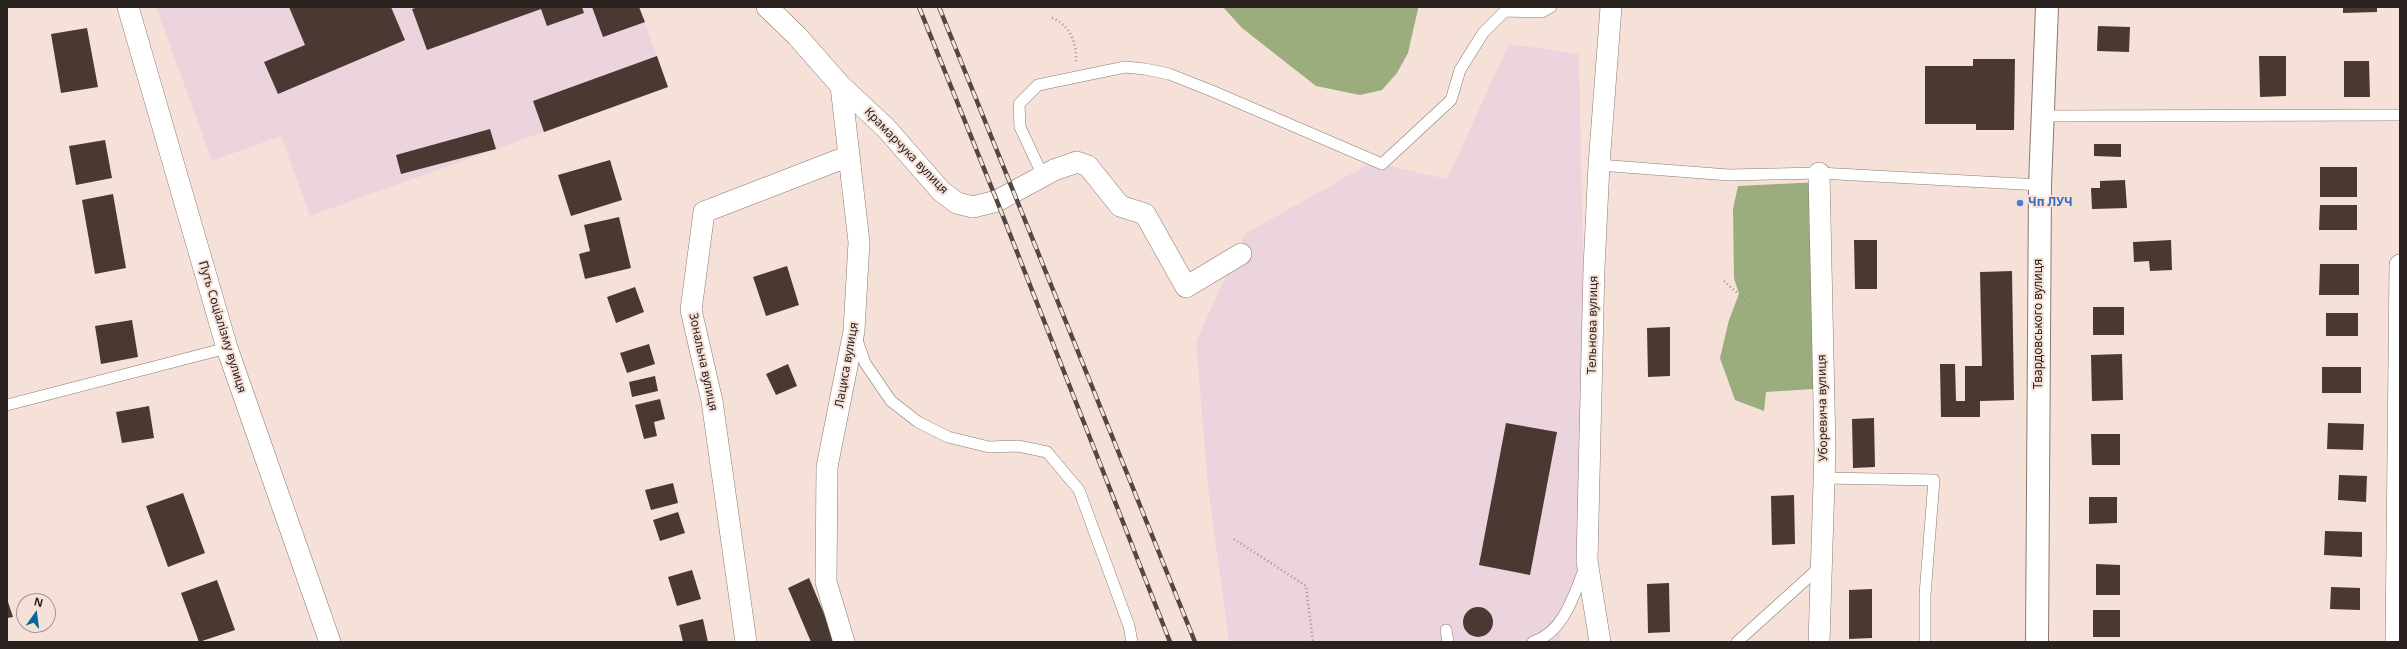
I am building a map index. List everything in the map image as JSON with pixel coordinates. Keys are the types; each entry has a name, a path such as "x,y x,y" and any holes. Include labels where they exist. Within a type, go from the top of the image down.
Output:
{"main road":[{"name":"Твардовського вулиця","path":"2037,642 2040,185 2044,116 2047,7"}],"street":[{"name":"Путь Соціалізму вулиця","path":"128,7 227,348 330,642"},
{"name":"Крамарчука вулиця","path":"767,7 798,36 841,86 886,128 941,191 957,203 973,207 997,201 1043,176 1077,162 1088,166 1120,206 1145,214 1186,287 1241,254"},
{"name":"Тельнова вулиця","path":"1600,642 1587,561 1594,268 1599,165 1611,7"},
{"name":"Лациса вулиця","path":"841,86 859,242 854,332 828,467 826,582 844,642"},
{"name":"Зональна вулиця","path":"746,642 712,401 691,310 704,212 849,156"},
{"name":"Уборевича вулиця","path":"1819,173 1824,478 1819,642"},
{"path":"2396,642 2400,265"}],"lane":[{"path":"1043,176 1020,127 1019,104 1038,85 1075,76 1125,67 1169,74 1382,164 1451,100 1460,70 1483,33 1505,11 1542,12 1551,7"},
{"path":"2044,116 2400,115"},
{"path":"1599,165 1729,175 1819,173 2040,185"},
{"path":"854,332 865,363 891,401 918,422 948,437 989,447 1018,446 1046,452 1079,490 1129,626 1132,642"},
{"path":"7,405 227,348"},
{"path":"1824,478 1934,480 1925,595 1925,642"},
{"path":"1533,642 1542,639 1564,617 1587,561"},
{"path":"1737,642 1822,565"},
{"path":"1446,630 1448,642"}],"path":[{"path":"1052,18 1063,22 1073,38 1076,56 1075,76"},
{"path":"1724,281 1758,312 1823,382"},
{"path":"1234,539 1306,586 1313,642"}],"shaded area":[{"path":"156,7 639,7 668,87 310,216 281,136 212,161"},
{"path":"1509,44 1579,54 1588,514 1573,599 1564,617 1559,642 1229,642 1208,487 1196,342 1245,234 1372,162 1447,179"}],"green space":[{"path":"1223,7 1418,7 1418,9 1408,53 1397,73 1382,90 1360,95 1316,86 1242,28"},
{"path":"1820,182 1813,389 1766,392 1764,411 1735,400 1720,358 1729,320 1739,294 1734,278 1733,209 1738,186"}],"building":[{"path":"289,7 391,7 405,40 278,94 264,62 305,45"},
{"path":"418,7 582,7 584,13 547,26 541,9 427,50 412,9"},
{"path":"592,7 639,7 645,22 603,37"},
{"path":"2343,7 2377,7 2377,12 2343,13"},
{"path":"2098,26 2130,27 2129,52 2097,51"},
{"path":"87,28 98,87 61,93 51,34"},
{"path":"657,56 668,87 544,132 533,101"},
{"path":"2259,56 2286,56 2286,96 2260,97"},
{"path":"1973,59 2015,59 2014,130 1976,130 1976,124 1925,124 1925,66 1973,66"},
{"path":"2344,61 2369,61 2370,97 2344,97"},
{"path":"490,129 496,149 401,174 396,155"},
{"path":"105,140 112,178 76,185 69,146"},
{"path":"2094,144 2121,144 2121,157 2094,156"},
{"path":"610,160 622,200 571,216 558,175"},
{"path":"2320,167 2357,167 2357,197 2320,197"},
{"path":"2125,180 2127,208 2092,209 2091,188 2100,188 2100,181"},
{"path":"113,194 126,268 95,274 82,200"},
{"path":"2320,205 2357,205 2357,230 2319,230"},
{"path":"619,217 631,268 585,279 579,254 590,251 584,225"},
{"path":"1854,240 1877,240 1877,289 1855,289"},
{"path":"2171,240 2172,270 2150,271 2149,261 2134,262 2133,242"},
{"path":"2320,264 2359,264 2359,295 2319,295"},
{"path":"787,266 799,305 766,316 753,277"},
{"path":"2012,271 2014,400 1980,401 1980,417 1941,417 1940,364 1955,364 1956,401 1965,401 1965,366 1982,366 1980,272"},
{"path":"635,287 644,312 616,323 607,297"},
{"path":"2093,307 2124,307 2124,335 2093,335"},
{"path":"2326,313 2358,313 2358,336 2326,336"},
{"path":"132,320 138,357 101,364 95,326"},
{"path":"1670,327 1670,376 1648,377 1647,328"},
{"path":"649,344 655,364 627,373 620,353"},
{"path":"2122,354 2123,400 2092,401 2091,355"},
{"path":"788,364 797,386 776,395 766,374"},
{"path":"2322,367 2361,367 2361,393 2322,393"},
{"path":"655,376 658,391 632,397 629,382"},
{"path":"660,399 665,419 654,422 657,436 644,439 635,405"},
{"path":"149,406 154,438 122,443 116,412"},
{"path":"1874,418 1875,467 1853,468 1852,419"},
{"path":"1506,423 1557,432 1530,575 1479,565"},
{"path":"2328,423 2364,424 2363,450 2327,449"},
{"path":"2091,434 2120,434 2120,465 2092,465"},
{"path":"2339,475 2367,476 2366,502 2338,500"},
{"path":"673,483 678,503 651,510 645,490"},
{"path":"183,493 205,553 168,567 146,506"},
{"path":"1794,495 1795,544 1772,545 1771,496"},
{"path":"2089,497 2117,497 2117,523 2089,524"},
{"path":"678,512 685,533 660,541 653,520"},
{"path":"2325,531 2362,532 2362,557 2324,555"},
{"path":"2096,564 2120,565 2120,595 2096,595"},
{"path":"692,570 701,599 677,606 668,577"},
{"path":"809,578 836,642 811,642 788,588"},
{"path":"217,580 235,630 199,642 181,593"},
{"path":"1669,583 1670,632 1648,633 1647,584"},
{"path":"2331,587 2360,588 2360,610 2330,609"},
{"path":"1872,589 1872,638 1849,639 1849,590"},
{"path":"7,599 13,617 7,618"},
{"path":"1478,607 1489,611 1493,622 1489,633 1478,637 1467,633 1463,622 1467,611"},
{"path":"2093,610 2120,610 2120,637 2093,637"},
{"path":"703,619 708,642 683,642 679,625"}],"railway":[{"path":"919,7 997,201 1170,642"},
{"path":"939,7 1195,642"}],"place":[{"name":"Чп ЛУЧ","path":"2020,203"}]}
